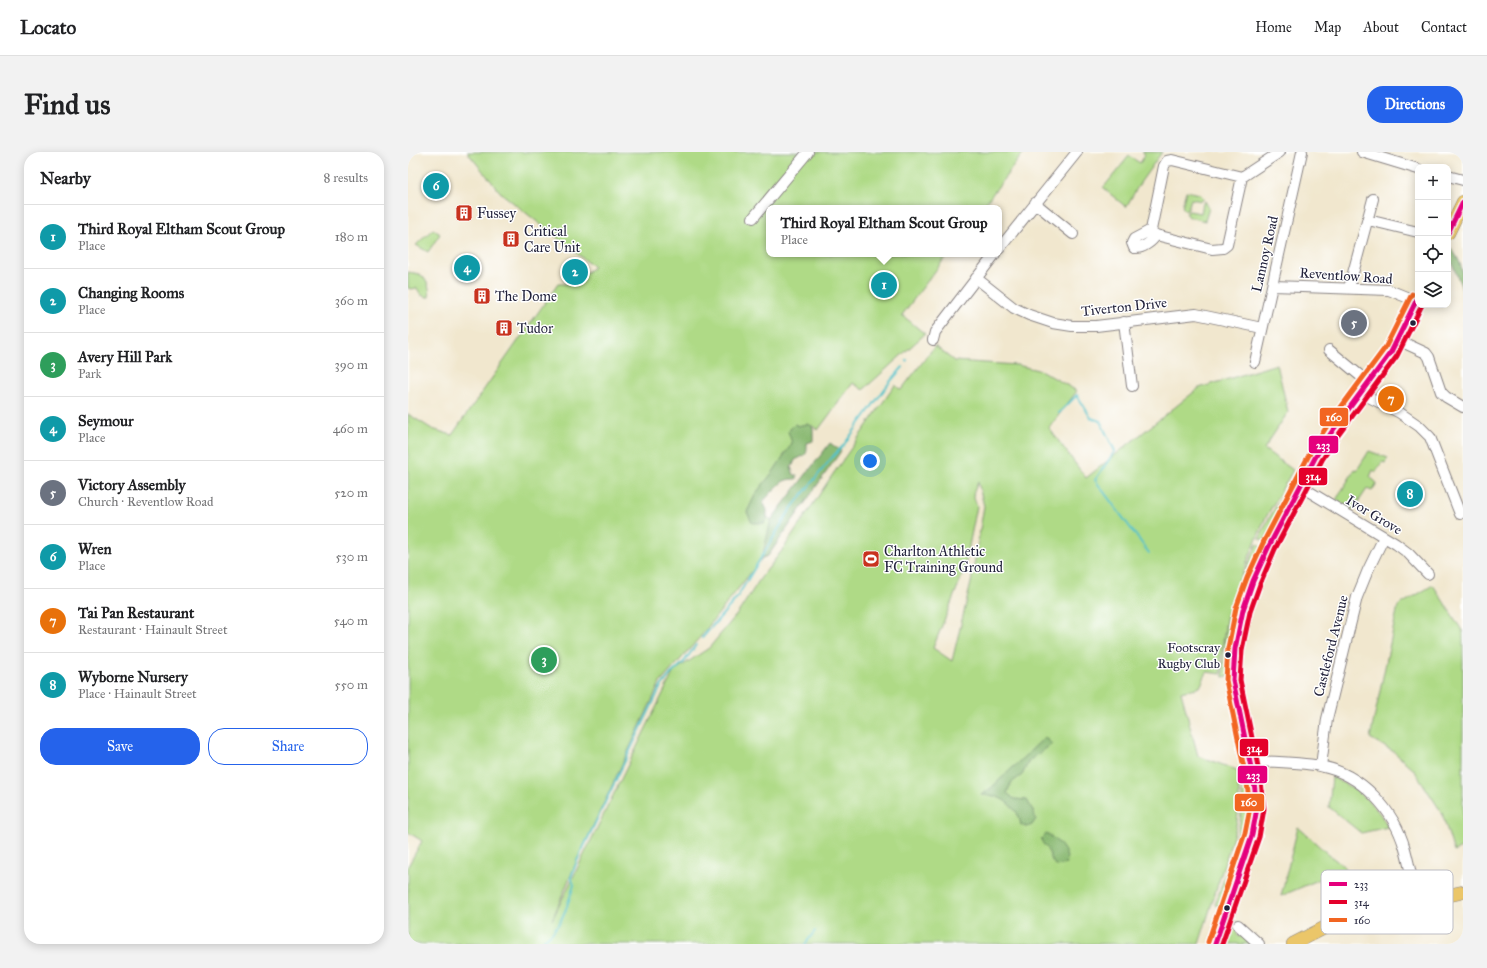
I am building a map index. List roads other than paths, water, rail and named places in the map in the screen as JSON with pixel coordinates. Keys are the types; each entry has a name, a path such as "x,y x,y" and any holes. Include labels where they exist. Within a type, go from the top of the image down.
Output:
{"main road":[{"path":"1451,227 1463,202"},
{"path":"1215,944 1255,825 1256,796 1251,761 1233,680 1233,665 1238,629 1243,610 1262,561 1300,486 1330,435 1385,362 1398,340 1415,303"},
{"path":"1453,894 1463,892"},
{"path":"1293,944 1321,930"}],"street":[{"path":"753,218 808,152"},
{"path":"1002,245 1077,152"},
{"path":"1242,177 1172,160 1167,161 1164,166 1153,233 1212,249 1223,248 1227,245 1242,177 1280,152"},
{"name":"Lannoy Road","path":"1256,362 1262,328 1273,286 1302,152"},
{"path":"1362,152 1415,168"},
{"path":"1451,177 1463,180"},
{"path":"1349,288 1373,199"},
{"path":"1036,203 1073,234"},
{"path":"1368,220 1415,231"},
{"path":"934,340 935,332 993,257"},
{"name":"Tiverton Drive","path":"976,278 1014,308 1053,323 1072,326 1096,326 1196,314 1262,328"},
{"name":"Reventlow Road","path":"1273,286 1389,290 1415,298"},
{"path":"1124,322 1132,386"},
{"path":"1398,340 1426,353 1429,357 1441,392 1446,397 1463,407"},
{"path":"1329,350 1365,388 1419,426 1430,437 1460,514"},
{"name":"Ivor Grove","path":"1300,486 1408,553 1428,574"},
{"name":"Castleford Avenue","path":"1320,766 1327,719 1357,597 1384,537"},
{"path":"1251,761 1320,766 1342,774 1359,783 1374,795 1386,809 1405,848 1410,870"},
{"path":"1238,925 1259,944"}],"waterway":[{"path":"702,638 736,599 790,510 843,446 889,383 903,367"},
{"path":"1059,413 1077,395 1091,418 1100,421 1115,451 1095,480 1149,553"},
{"path":"539,944 552,933 560,922 574,885 571,877 577,861 660,688 670,675 684,662 696,645"},
{"path":"805,944 815,931"}],"place":[{"name":"Wren","path":"436,186"},
{"name":"Fussey","path":"464,213"},
{"name":"Critical Care Unit","path":"511,239"},
{"name":"Seymour","path":"467,268"},
{"name":"Changing Rooms","path":"575,272"},
{"name":"Third Royal Eltham Scout Group","path":"884,285"},
{"name":"The Dome","path":"482,296"},
{"name":"Victory Assembly","path":"1354,323"},
{"name":"Tudor","path":"504,328"},
{"name":"Tai Pan Restaurant","path":"1391,399"},
{"name":"Wyborne Nursery","path":"1410,494"},
{"name":"Charlton Athletic FC Training Ground","path":"871,559"},
{"name":"Footscray Rugby Club","path":"1228,655"},
{"name":"Avery Hill Park","path":"544,660"}]}
